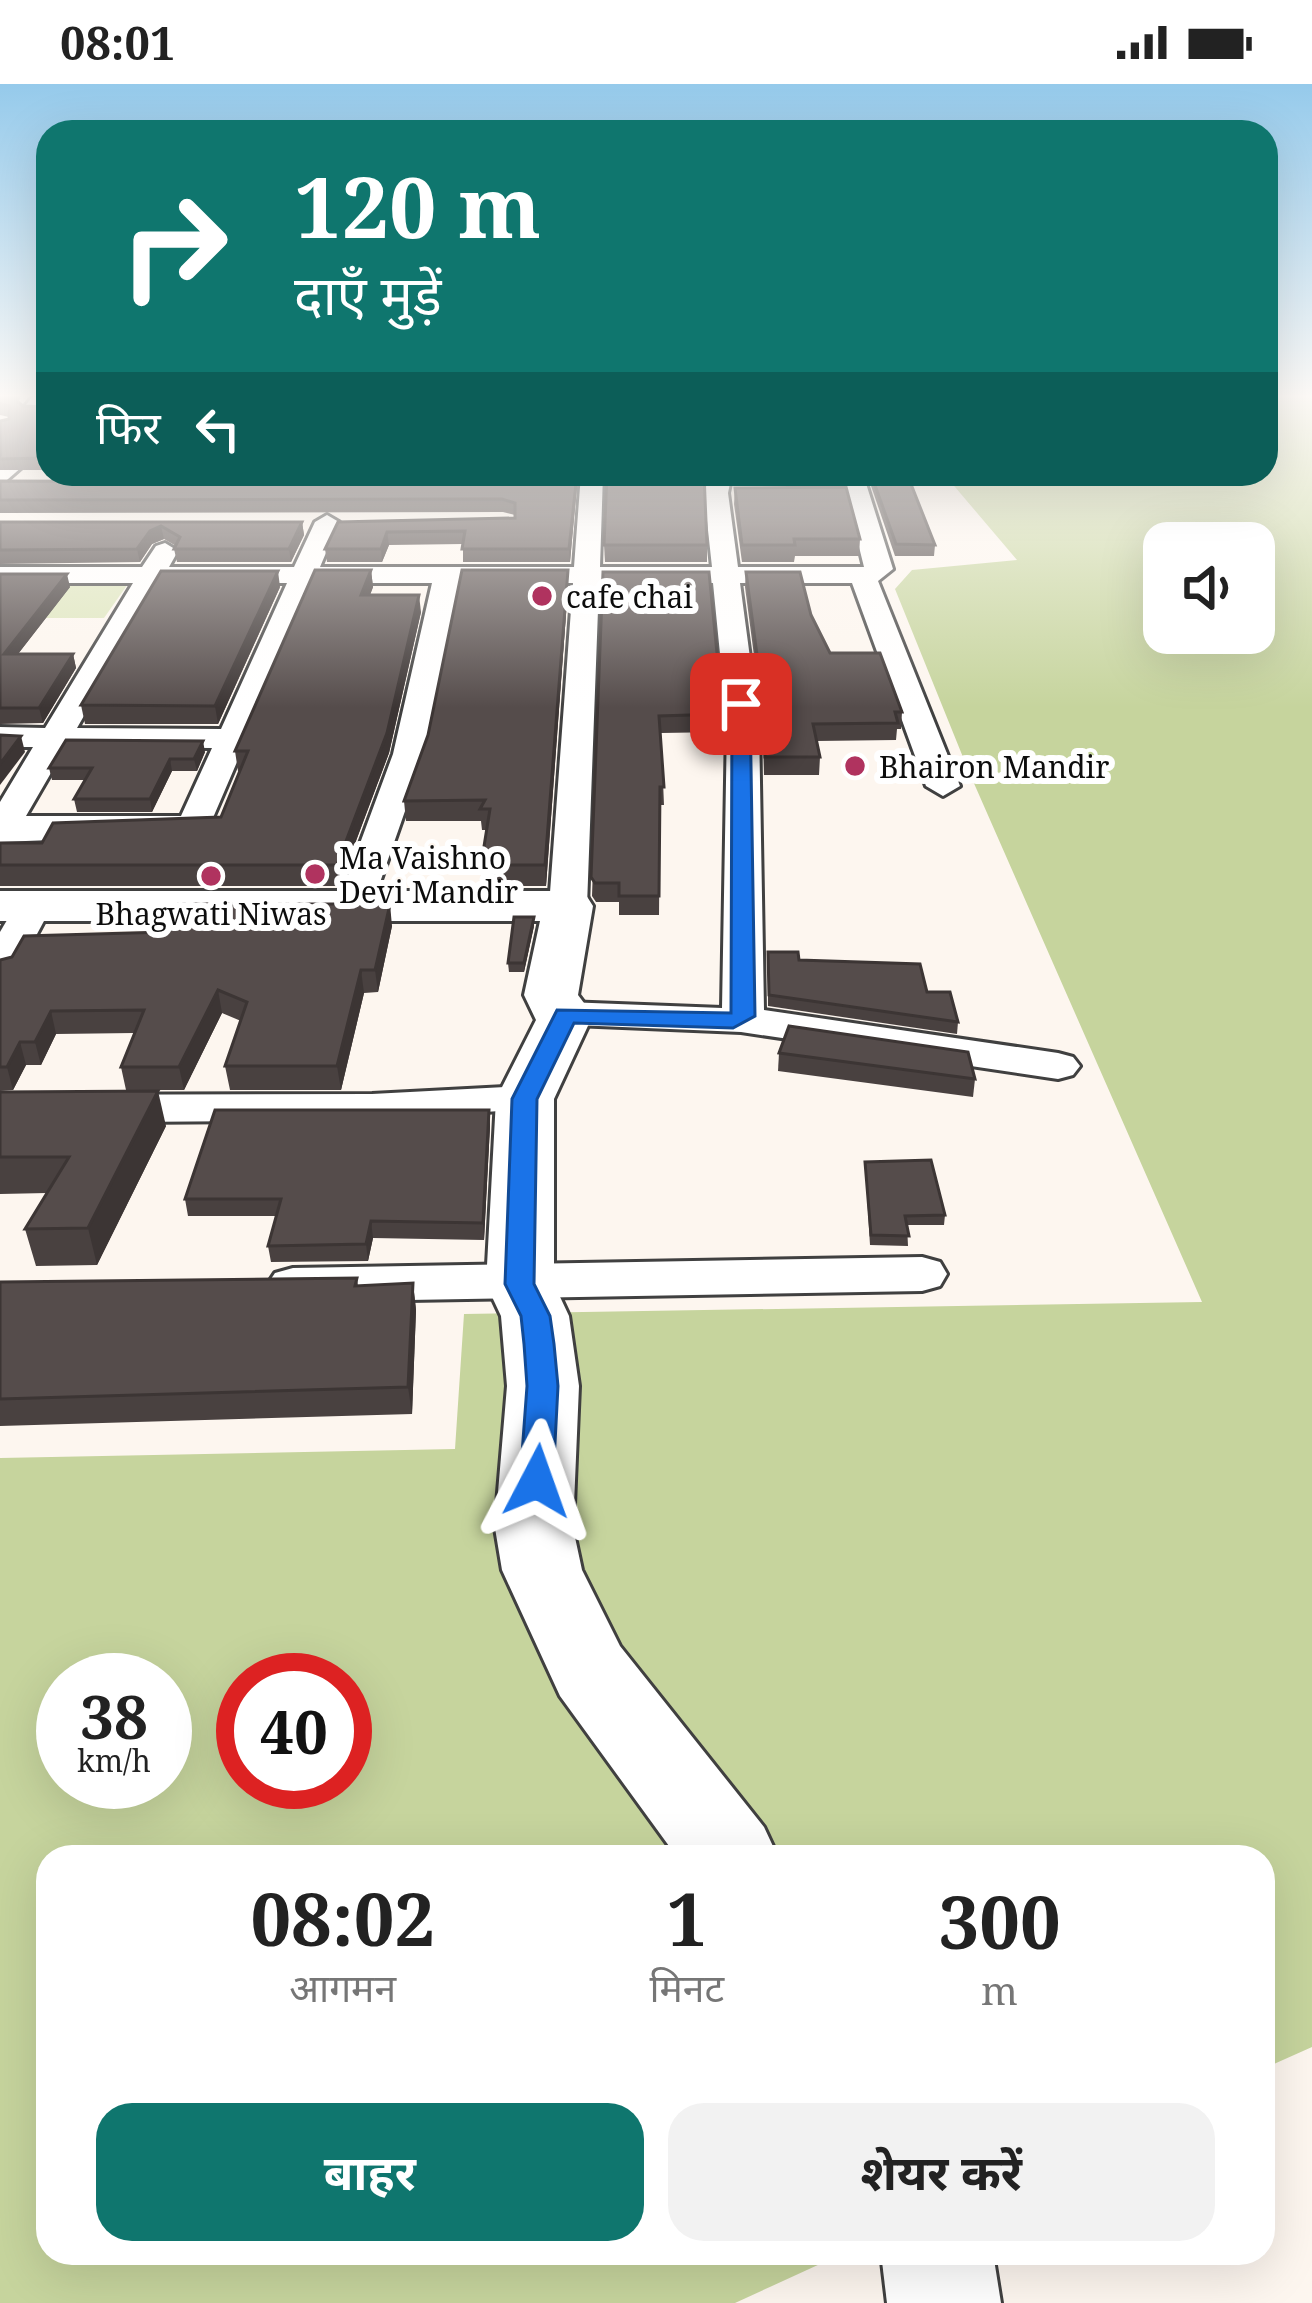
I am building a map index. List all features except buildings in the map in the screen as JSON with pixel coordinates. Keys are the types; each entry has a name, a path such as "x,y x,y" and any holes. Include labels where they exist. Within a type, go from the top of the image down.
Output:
{"street":[{"path":"590,501 568,906 551,995 556,1010 566,1015 740,1019 1058,1066"},
{"path":"726,501 728,576 743,725 740,1019"},
{"path":"0,575 586,580 863,576 880,569 854,501"},
{"path":"184,522 1,829 194,827 326,522"},
{"path":"358,904 412,742 448,576"},
{"path":"863,576 943,786"},
{"path":"0,737 231,739"},
{"path":"0,968 16,906 568,906"},
{"path":"566,1015 525,1099 520,1284 536,1316 543,1386 534,1528 542,1570 590,1671 630,1717 722,1845"},
{"path":"0,1109 372,1107 525,1099"},
{"path":"236,1286 922,1274"},
{"path":"939,2265 944,2303"}],"green space":[{"path":"967,501 1312,501 1312,2047 1275,2064 1275,1845 36,1845 36,2265 818,2265 735,2303 0,2303 0,1458 455,1449 464,1314 1202,1302 969,772 895,589 912,570 1017,560"},
{"path":"130,581 104,618 0,618 0,582"}],"place":[{"name":"cafe chai","path":"542,596"},
{"name":"Bhairon Mandir","path":"855,766"},
{"name":"Ma Vaishno Devi Mandir","path":"315,874"},
{"name":"Bhagwati Niwas","path":"211,876"}],"route":[{"path":"537,1481 543,1386 536,1316 520,1284 525,1099 566,1015 733,1021 743,1016 741,704"}]}
